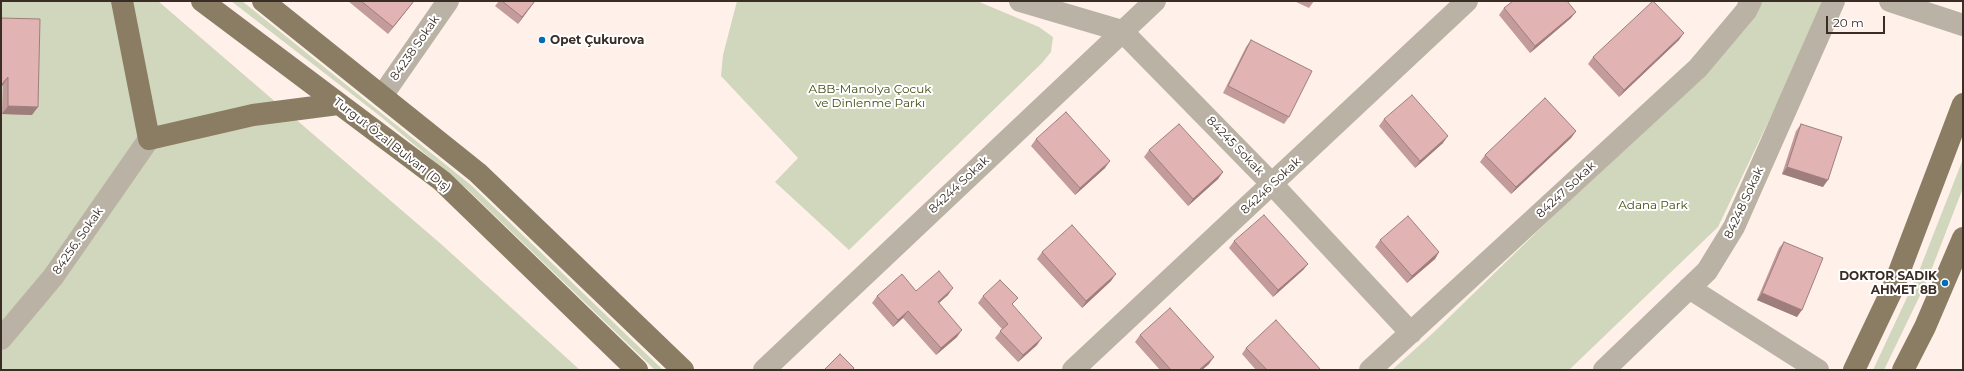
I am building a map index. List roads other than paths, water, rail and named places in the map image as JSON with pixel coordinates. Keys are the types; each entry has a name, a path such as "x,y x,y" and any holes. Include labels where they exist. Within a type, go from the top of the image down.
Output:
{"main road":[{"path":"122,1 149,139 253,115 338,104"},
{"name":"Turgut Özal Bulvarı (Dış)","path":"202,1 442,181 637,370"},
{"path":"263,1 478,173 683,370"},
{"path":"1854,370 1893,288 1963,104"},
{"path":"1903,370 1925,327 1963,238"}],"street":[{"name":"84238 Sokak","path":"382,96 448,1"},
{"path":"1020,1 1122,31"},
{"name":"84244 Sokak","path":"764,370 1155,1"},
{"name":"84246 Sokak","path":"1073,370 1467,1"},
{"name":"84247 Sokak","path":"1370,370 1698,68 1746,11 1751,1"},
{"name":"84248 Sokak","path":"1604,370 1707,271 1734,227 1834,1"},
{"path":"1890,1 1963,25"},
{"name":"84245 Sokak","path":"1122,31 1272,185 1411,333"},
{"name":"84256. Sokak","path":"1,339 53,277 149,139"},
{"path":"1689,288 1818,370"}],"place":[{"name":"Opet Çukurova","path":"542,40"},
{"name":"DOKTOR SADIK AHMET 8B","path":"1945,283"}],"park label":[{"name":"ABB-Manolya Çocuk ve Dinlenme Parkı","path":"870,96"},
{"name":"Adana Park","path":"1653,205"}]}
